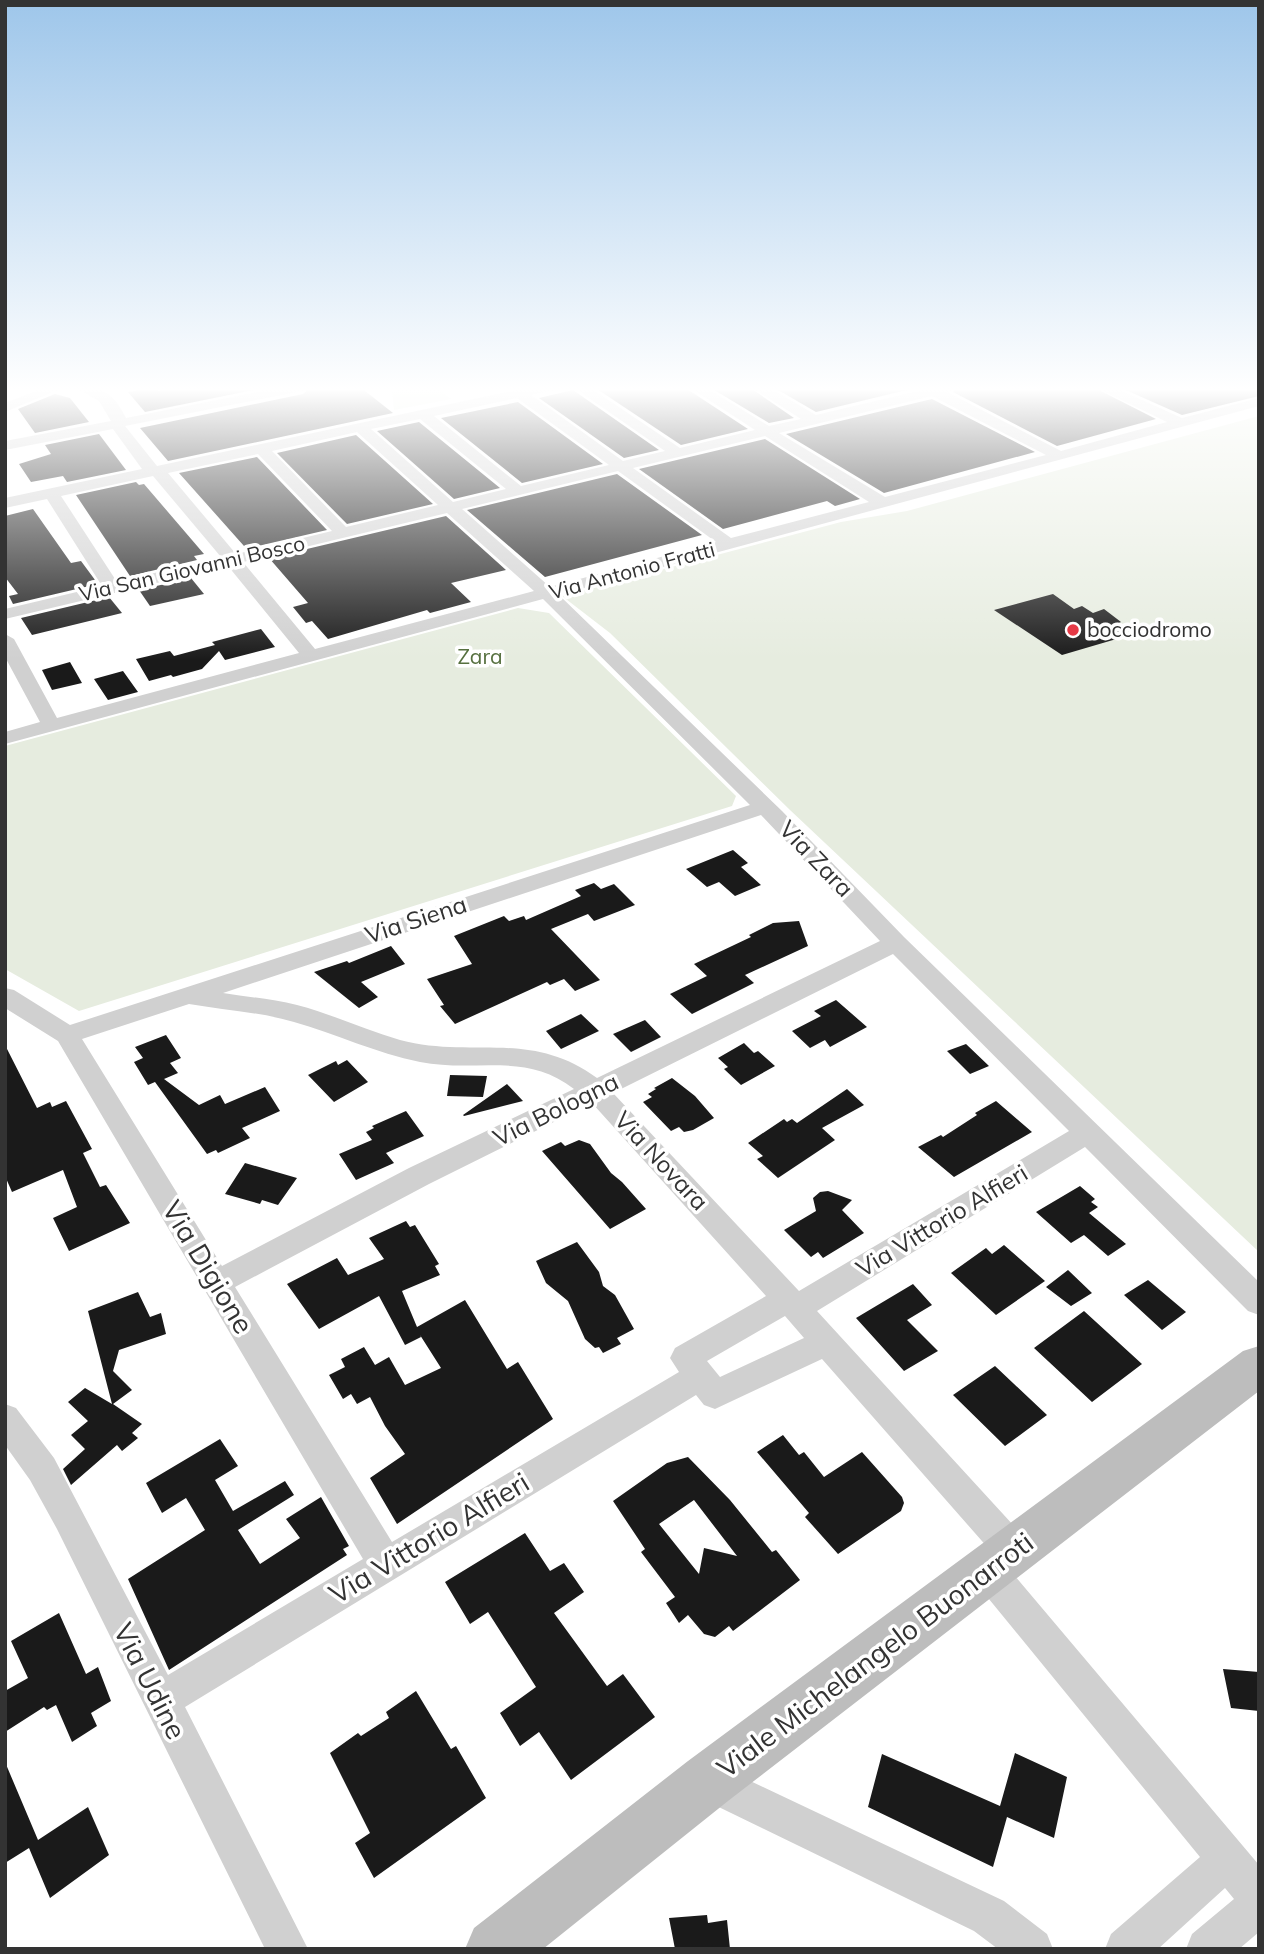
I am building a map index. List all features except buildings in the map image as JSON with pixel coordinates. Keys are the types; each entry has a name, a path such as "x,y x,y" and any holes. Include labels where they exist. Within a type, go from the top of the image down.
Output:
{"street":[{"path":"5,503 125,478"},
{"path":"164,478 311,656"},
{"path":"290,478 343,533"},
{"name":"Via Zara","path":"417,478 547,593 765,807 896,943 1259,1302"},
{"path":"502,478 518,491"},
{"name":"Via San Giovanni Bosco","path":"5,614 571,478"},
{"path":"638,478 730,545"},
{"path":"843,478 884,503"},
{"name":"Via Antonio Fratti","path":"5,738 976,478"},
{"path":"52,494 112,588"},
{"path":"5,639 52,726"},
{"name":"Via Siena","path":"67,1035 765,807"},
{"name":"Via Bologna","path":"218,1282 419,1176 896,943"},
{"name":"Via Novara","path":"184,995 295,1013 396,1048 425,1054 516,1056 544,1061 578,1076 596,1091 826,1342 1000,1560 1227,1860 1259,1897"},
{"name":"Via Digione","path":"5,996 67,1035 385,1563"},
{"name":"Via Vittorio Alfieri","path":"160,1701 385,1563 700,1376 686,1358 792,1303 1087,1133"},
{"path":"700,1376 715,1395 826,1342"},
{"name":"Viale Michelangelo Buonarroti","path":"495,1949 708,1781 1259,1365"},
{"name":"Via Udine","path":"5,1418 42,1469 69,1518 287,1949"},
{"path":"708,1781 989,1916 1032,1949"},
{"path":"1126,1949 1227,1860"},
{"path":"1207,1949 1259,1904"}],"green space":[{"path":"1029,478 1259,478 1259,1252 790,810 610,633 562,596 841,522 907,511"},
{"name":"Zara","path":"518,608 549,613 736,796 732,806 79,1011 5,969 5,746"}],"place":[{"name":"bocciodromo","path":"1073,630"}]}
